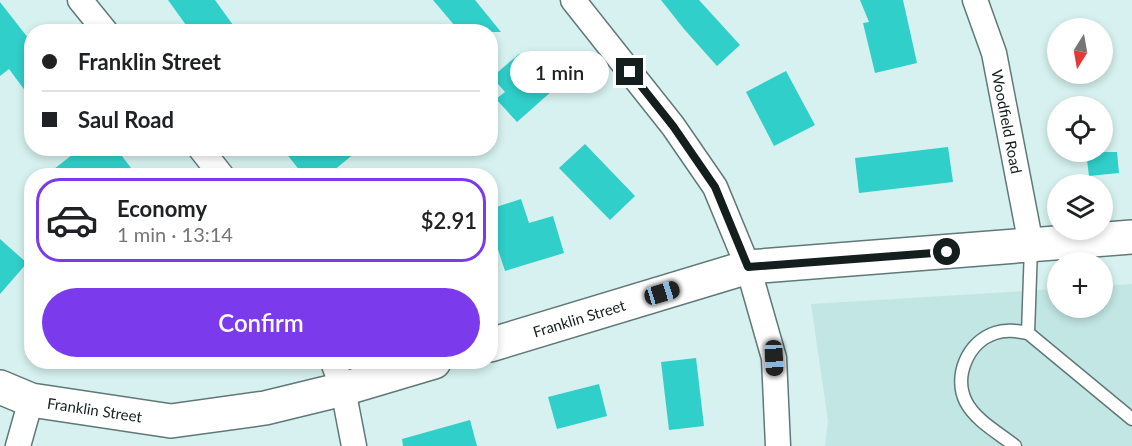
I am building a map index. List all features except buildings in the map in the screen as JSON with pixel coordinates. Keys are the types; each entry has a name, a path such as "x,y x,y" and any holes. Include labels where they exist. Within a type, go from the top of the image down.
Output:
{"street":[{"path":"80,0 100,24"},
{"path":"573,0 673,126 715,187 748,267 774,358 778,446"},
{"name":"Woodfield Road","path":"975,0 994,53 1031,245"},
{"name":"Franklin Street","path":"498,343 748,267 1132,237"},
{"name":"Franklin Street","path":"0,387 31,400 171,422 265,408 338,375 382,369"},
{"path":"338,375 354,446"},
{"path":"18,446 31,400"}],"lane":[{"path":"1028,333 1031,245"},
{"path":"1015,446 975,415 965,401 961,385 963,368 969,353 980,341 995,333 1011,330 1028,333 1132,419"}],"shaded area":[{"path":"1132,284 1132,446 825,446 828,421 811,304 1047,290 1047,318 1113,318 1113,285"}],"route":[{"path":"630,72 673,126 715,187 748,267 947,252"}]}
